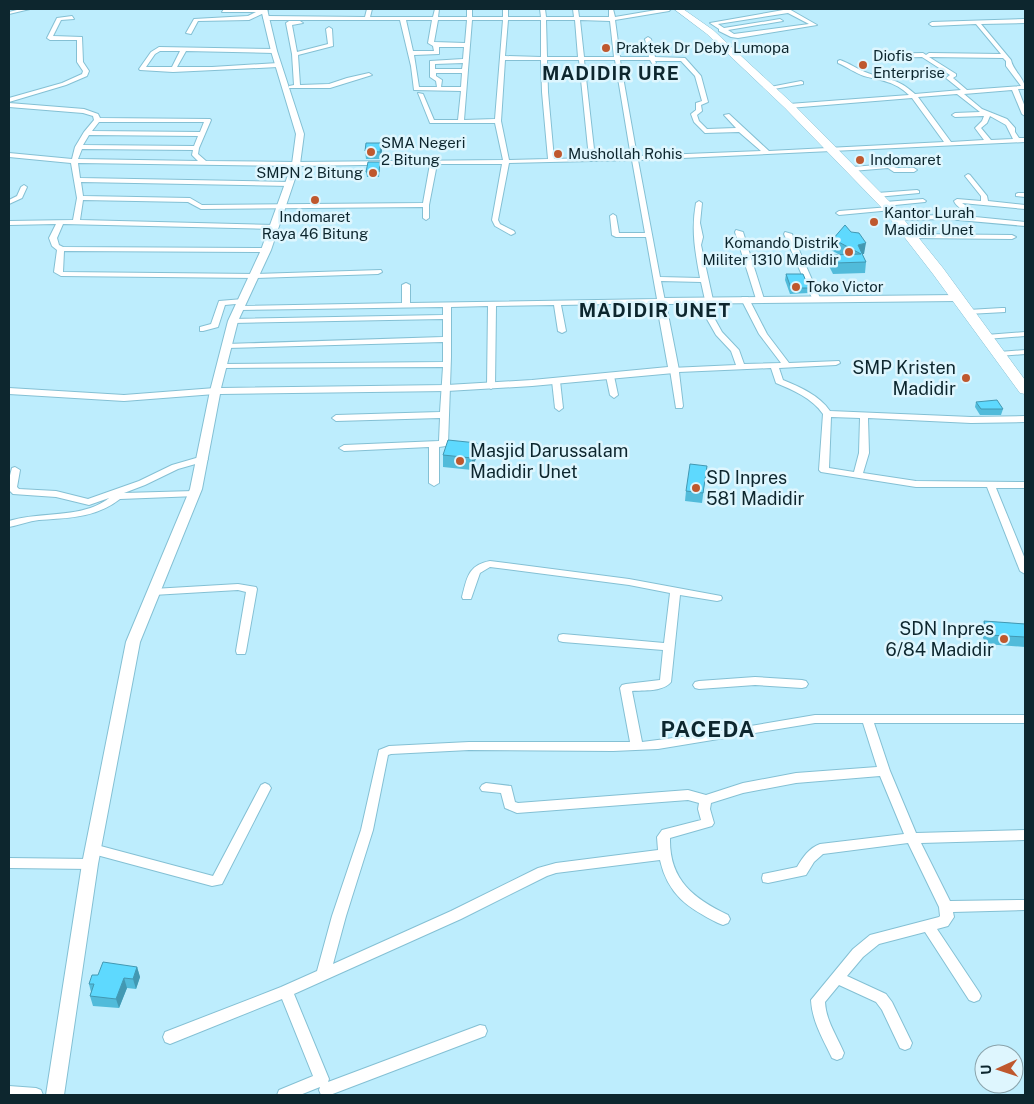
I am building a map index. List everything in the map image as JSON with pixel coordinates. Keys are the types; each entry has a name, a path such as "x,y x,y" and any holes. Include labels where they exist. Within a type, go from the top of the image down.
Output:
{"highway":[{"path":"678,9 710,32 789,106 899,218 1025,390"}],"street":[{"path":"9,13 27,9"},
{"path":"367,19 369,9"},
{"path":"437,9 431,43 436,46 468,45"},
{"path":"461,121 462,89 468,45 470,9"},
{"path":"506,9 498,121 506,161 495,220 497,225 511,233"},
{"path":"543,9 545,92 551,161"},
{"path":"576,9 592,160"},
{"path":"611,9 617,58 679,406"},
{"path":"224,11 401,20 577,20 612,19 669,9"},
{"path":"788,10 814,25 791,29 738,36 723,30 714,23 788,10"},
{"path":"190,33 196,20 249,18 257,13 265,12"},
{"path":"265,12 278,65 291,87"},
{"path":"400,12 414,66 416,89 462,89"},
{"path":"768,14 791,29"},
{"path":"9,100 64,84 85,75 86,71 80,62 80,39 50,38 59,19 72,18"},
{"path":"55,1095 90,864 133,642 194,494 233,321 256,276 296,164 300,134 291,87 295,54 289,24 317,21"},
{"path":"710,32 780,21"},
{"path":"932,24 1025,21"},
{"path":"977,22 1009,60 1009,66 1025,87"},
{"path":"295,54 331,45 329,29"},
{"path":"648,39 653,61"},
{"path":"411,53 437,53 436,46"},
{"path":"173,70 184,49"},
{"path":"274,51 157,50 142,69 198,70 278,65"},
{"path":"204,56 208,50"},
{"path":"243,68 249,51"},
{"path":"882,56 923,55 954,75 949,78 962,91 968,103 988,114 1004,119 1012,128 1012,132 1022,140"},
{"path":"929,55 1004,56"},
{"path":"503,58 581,57 653,61 684,60 698,76 705,102 698,104 699,111 694,114 696,121 705,131 741,130"},
{"path":"439,86 440,81 433,77 432,62 466,61"},
{"path":"840,62 865,74 897,82 913,95 949,144"},
{"path":"198,70 201,63"},
{"path":"433,71 465,71"},
{"path":"291,87 330,86 349,79 369,75"},
{"path":"768,88 801,83"},
{"path":"1014,87 1025,114"},
{"path":"789,106 1025,87"},
{"path":"420,94 432,122 498,121"},
{"path":"9,105 90,112 96,115 97,120"},
{"path":"955,114 988,114"},
{"path":"988,114 985,122 978,128 989,142"},
{"path":"726,116 768,153"},
{"path":"76,222 80,198 74,161 78,147 86,133 97,120 208,120 195,155 206,163"},
{"path":"86,133 203,134"},
{"path":"9,155 74,161 296,164 551,161 636,159 1022,140"},
{"path":"78,147 196,148"},
{"path":"426,218 426,205 434,162"},
{"path":"852,169 890,166 894,170 914,170"},
{"path":"968,176 984,196 985,203"},
{"path":"78,180 289,184"},
{"path":"9,202 20,198 24,186"},
{"path":"838,213 917,192"},
{"path":"80,198 190,200 201,206 426,205"},
{"path":"884,202 924,201"},
{"path":"972,218 966,208 958,204 957,201 1025,207"},
{"path":"699,203 696,223 699,237 698,254 704,280 704,300 719,333 735,350 741,367"},
{"path":"613,216 616,234 649,235"},
{"path":"899,218 972,218 1025,224"},
{"path":"60,222 53,238 56,246 61,249 266,250"},
{"path":"9,223 76,222 274,227"},
{"path":"739,232 760,299"},
{"path":"788,234 816,298"},
{"path":"912,236 1012,237"},
{"path":"61,249 58,272 61,274 256,276 378,272"},
{"path":"657,279 704,280"},
{"path":"406,285 406,306"},
{"path":"203,329 216,325 222,304 406,306 816,298 958,298"},
{"path":"745,300 751,315 787,365"},
{"path":"558,302 562,331"},
{"path":"492,304 492,386"},
{"path":"344,448 443,444 447,388 447,305"},
{"path":"968,312 1002,310"},
{"path":"233,321 447,317"},
{"path":"986,337 1025,334"},
{"path":"227,346 447,339"},
{"path":"999,354 1025,352"},
{"path":"9,391 124,398 216,391 447,388 556,381 674,370 836,363"},
{"path":"222,366 446,364"},
{"path":"774,366 779,381 800,390 821,405 827,414 824,470 916,484 1025,485"},
{"path":"610,376 614,395"},
{"path":"556,381 559,408"},
{"path":"336,418 444,414"},
{"path":"827,414 964,419 1025,419"},
{"path":"858,476 864,453 864,415"},
{"path":"434,444 434,482"},
{"path":"15,470 11,491 65,495 89,502 126,487 142,483 175,467 203,459"},
{"path":"990,484 1025,571"},
{"path":"9,524 86,514 100,509 118,496 126,487"},
{"path":"118,496 194,494"},
{"path":"467,597 476,568 483,564 490,564 620,580 675,592 717,598"},
{"path":"153,592 238,587 252,589 241,651"},
{"path":"637,746 626,688 663,683 675,592"},
{"path":"563,638 668,647"},
{"path":"699,685 755,681 802,684"},
{"path":"837,1053 818,1007 818,1000 858,953 875,939 943,922 947,917 946,906 912,838 884,771 867,718"},
{"path":"323,975 339,916 367,830 382,753 389,750 481,746 603,748 637,746 694,740 808,720 867,718 1025,719"},
{"path":"486,788 507,789 509,805 517,808 688,795 706,800 742,788 796,778 884,771"},
{"path":"93,849 186,875 217,880 265,788"},
{"path":"706,800 704,809 708,823 666,834 663,837 665,854 673,879 686,899 723,919"},
{"path":"768,878 800,871 809,858 820,849 912,838 1025,835"},
{"path":"170,1037 323,975 456,915 544,872 556,868 665,854"},
{"path":"9,863 90,864"},
{"path":"946,906 1025,905"},
{"path":"928,926 974,996"},
{"path":"838,978 881,998 887,1006 905,1043"},
{"path":"286,991 326,1088"},
{"path":"284,1095 326,1088 480,1031"},
{"path":"9,1093 36,1095"}],"building":[{"path":"366,143 381,143 380,152 365,151"},
{"path":"368,162 380,162 379,172 366,172"},
{"path":"845,225 851,232 859,233 866,243 858,245 866,262 835,263 831,255 861,254 833,239"},
{"path":"786,274 803,274 809,288 791,288"},
{"path":"997,400 1003,409 981,409 976,402"},
{"path":"448,440 477,443 472,458 443,455"},
{"name":"SD Inpres 581 Madidir","path":"690,464 707,466 703,493 686,491"},
{"path":"984,621 1025,624 1025,637 988,635"},
{"path":"103,962 137,967 133,979 124,978 116,999 90,996 94,984 89,984 92,975 98,975"}],"place":[{"name":"Praktek Dr Deby Lumopa","path":"606,48"},
{"name":"Diofis Enterprise","path":"863,65"},
{"name":"SMA Negeri 2 Bitung","path":"371,152"},
{"name":"Mushollah Rohis","path":"558,154"},
{"name":"Indomaret","path":"860,160"},
{"name":"SMPN 2 Bitung","path":"373,173"},
{"name":"Indomaret Raya 46 Bitung","path":"315,200"},
{"name":"Kantor Lurah Madidir Unet","path":"874,222"},
{"name":"Komando Distrik Militer 1310 Madidir","path":"849,252"},
{"name":"Toko Victor","path":"796,287"},
{"name":"SMP Kristen Madidir","path":"966,378"},
{"name":"Masjid Darussalam Madidir Unet","path":"460,461"},
{"name":"SD Inpres 581 Madidir","path":"696,488"},
{"name":"SDN Inpres 6/84 Madidir","path":"1004,639"}],"district":[{"name":"MADIDIR URE","path":"611,73"},
{"name":"MADIDIR UNET","path":"655,310"},
{"name":"PACEDA","path":"708,729"}]}
